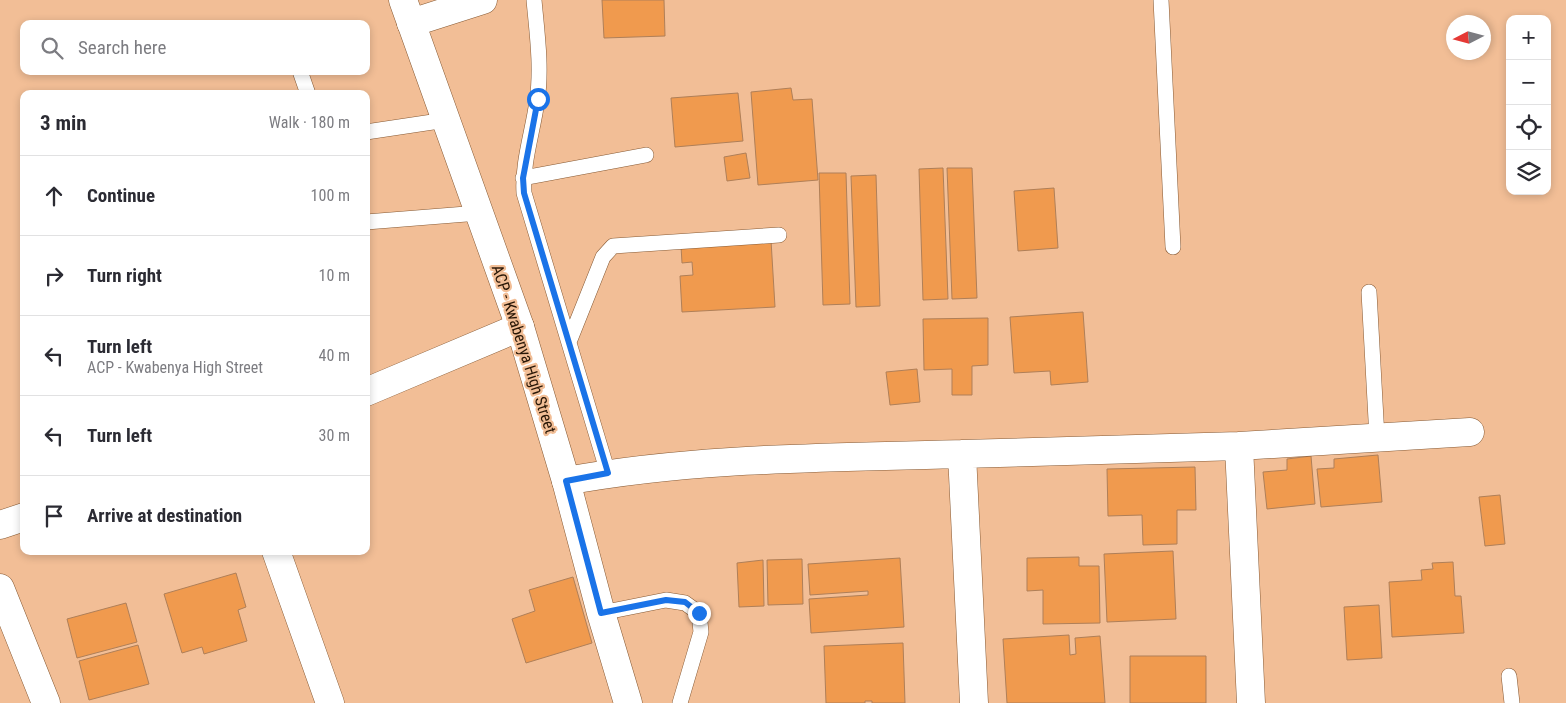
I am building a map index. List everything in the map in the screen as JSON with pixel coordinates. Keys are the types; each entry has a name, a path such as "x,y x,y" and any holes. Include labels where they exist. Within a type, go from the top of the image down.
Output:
{"street":[{"path":"407,12 483,0"},
{"name":"ACP - Kwabenya High Street","path":"407,12 520,327 566,481 601,613 628,703"},
{"path":"370,390 520,327"},
{"path":"566,481 608,473 734,460 1239,446 1470,432"},
{"path":"1239,446 1251,703"},
{"path":"962,454 974,703"},
{"path":"0,525 20,518"},
{"path":"277,555 330,703"},
{"path":"0,588 46,703"}],"lane":[{"path":"534,0 538,46 538,99 523,178 524,193 608,473"},
{"path":"1161,0 1173,247"},
{"path":"301,75 307,90"},
{"path":"370,131 446,120"},
{"path":"523,178 646,155"},
{"path":"370,222 479,213"},
{"path":"569,342 603,257 613,246 779,235"},
{"path":"1369,292 1377,438"},
{"path":"601,613 666,600 685,602 699,613 701,632 680,703"},
{"path":"1509,676 1512,703"}],"building":[{"path":"602,0 664,0 665,36 604,38"},
{"path":"791,88 793,100 812,99 818,180 758,185 751,92"},
{"path":"738,93 743,141 675,147 671,98"},
{"path":"746,153 750,178 727,181 724,157"},
{"path":"943,168 948,299 923,300 919,169"},
{"path":"947,168 972,168 977,298 952,299"},
{"path":"819,173 846,173 850,304 823,305"},
{"path":"876,175 880,306 856,307 851,176"},
{"path":"1054,188 1058,248 1018,251 1014,191"},
{"path":"771,240 775,307 682,312 680,276 693,275 692,262 682,263 681,246"},
{"path":"1083,312 1088,382 1051,385 1050,371 1014,373 1010,317"},
{"path":"988,318 988,365 972,366 972,395 952,395 952,369 924,370 923,319"},
{"path":"917,369 920,402 890,405 886,372"},
{"path":"1378,455 1382,502 1321,507 1317,469 1334,468 1334,459"},
{"path":"1311,456 1315,504 1267,509 1263,472 1287,470 1287,459"},
{"path":"1195,467 1196,510 1177,510 1177,544 1143,545 1142,515 1108,516 1107,469"},
{"path":"1500,495 1505,544 1485,546 1479,497"},
{"path":"1173,551 1176,619 1107,622 1104,554"},
{"path":"1079,557 1079,566 1099,566 1100,623 1043,624 1043,590 1027,591 1027,558"},
{"path":"900,558 904,627 811,633 809,599 868,595 868,591 810,595 808,564"},
{"path":"802,559 803,604 768,605 767,560"},
{"path":"763,560 764,606 739,607 737,563"},
{"path":"1453,562 1455,596 1461,596 1464,633 1392,637 1389,582 1422,580 1421,570 1433,569 1432,563"},
{"path":"236,573 246,607 238,610 247,641 204,654 202,647 182,653 164,594"},
{"path":"573,577 592,643 526,663 512,619 535,611 529,590"},
{"path":"126,603 137,642 77,658 67,619"},
{"path":"1379,605 1382,658 1347,660 1344,607"},
{"path":"1069,635 1070,655 1076,654 1075,638 1100,636 1105,703 1007,703 1003,639"},
{"path":"903,643 905,703 872,703 872,701 865,701 865,703 826,703 824,646"},
{"path":"138,645 149,684 89,700 79,661"},
{"path":"1130,656 1206,656 1206,703 1130,703"}],"route":[{"path":"538,99 523,178 524,193 608,473 566,481 601,613 666,600 685,602 699,613"}]}
